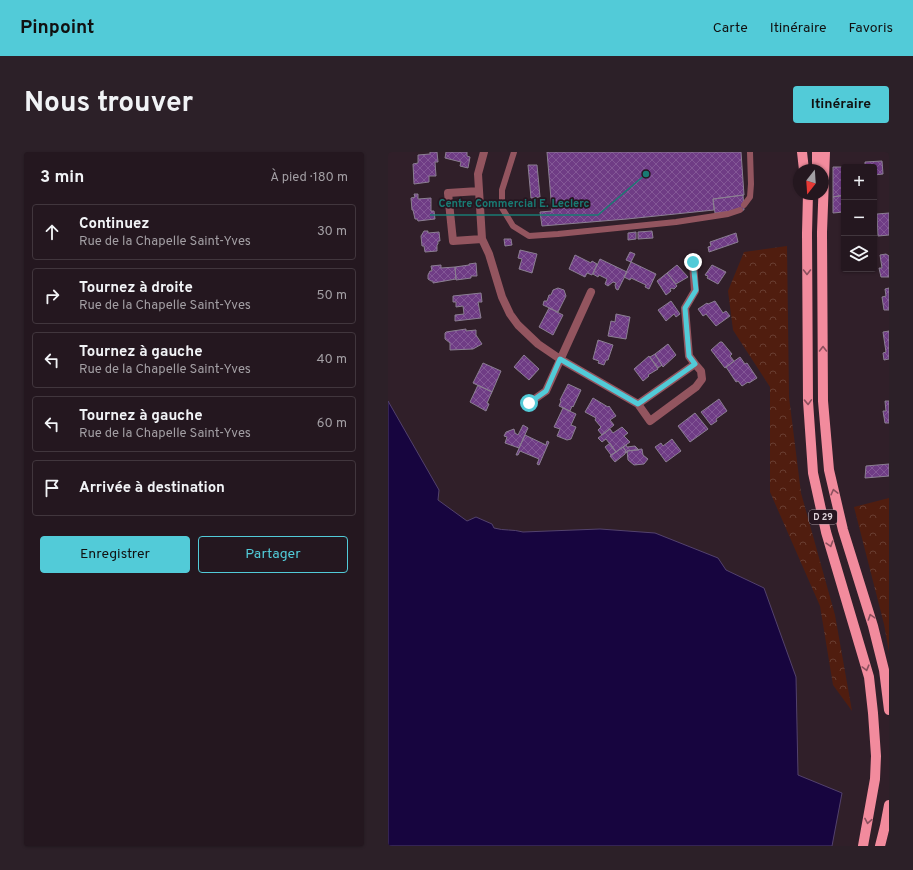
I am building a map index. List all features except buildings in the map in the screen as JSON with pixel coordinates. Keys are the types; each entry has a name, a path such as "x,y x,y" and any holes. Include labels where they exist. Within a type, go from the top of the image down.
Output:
{"main road":[{"path":"802,152 803,164"},
{"path":"809,152 809,164"},
{"path":"817,152 818,164"},
{"path":"822,232 825,152"},
{"path":"805,200 807,233"},
{"name":"D 29","path":"808,200 808,401 813,473 826,532 869,677 876,756 872,796 863,846"},
{"name":"D 29","path":"819,200 822,232 823,401 829,470 843,530 873,626 884,670 889,710"},
{"path":"880,846 889,805"}],"street":[{"path":"484,152 478,174 482,239 489,254 502,297 510,314 518,325 538,344 560,359 638,404 650,421 696,387 702,379 701,371 689,356 685,308 696,290 693,262"},
{"path":"479,191 448,193 454,241 482,239"},
{"path":"529,403 546,391 591,292"},
{"path":"638,404 695,364"}],"lane":[{"path":"514,152 502,190 502,208 513,226 529,236 676,222 728,214 742,208 750,197 750,152"}],"green space":[{"path":"787,246 789,397 801,493 835,615 852,711 833,685 820,606 770,492 770,387 733,330 728,291 744,252"},
{"path":"889,498 889,652 884,624 854,507"}],"shaded area":[{"path":"388,401 439,490 438,500 467,521 476,517 492,524 494,528 523,532 600,529 655,533 718,558 726,570 764,588 796,677 798,775 842,793 832,846 388,846"}],"place":[{"name":"Centre Commercial E. Leclerc","path":"646,174"}],"route":[{"path":"529,403 546,391 560,359 638,404 695,364 689,356 685,308 696,290 693,262"}]}
